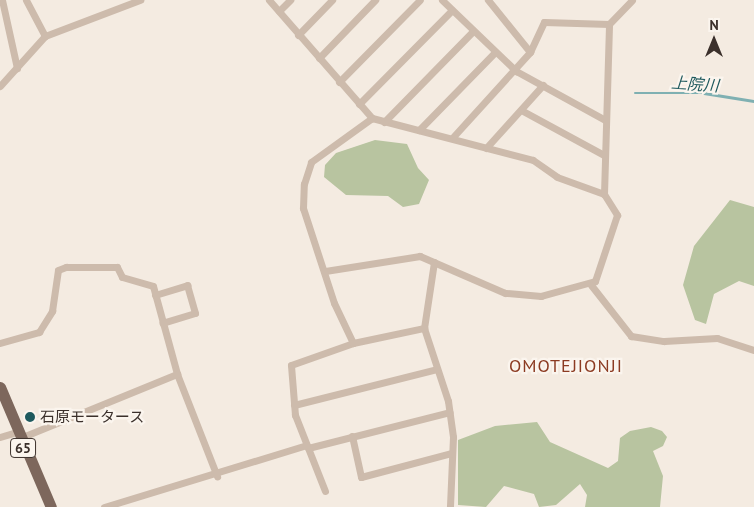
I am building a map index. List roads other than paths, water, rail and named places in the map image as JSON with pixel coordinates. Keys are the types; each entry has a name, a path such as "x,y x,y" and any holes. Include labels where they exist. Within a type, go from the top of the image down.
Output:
{"main road":[{"name":"65","path":"0,387 18,435 51,507"}],"street":[{"path":"2,0 17,68"},
{"path":"26,0 45,36"},
{"path":"0,86 45,36 140,0"},
{"path":"269,0 372,118 453,137 533,160 557,177 604,194"},
{"path":"279,11 290,0"},
{"path":"298,35 332,0"},
{"path":"318,58 375,0"},
{"path":"339,82 420,0"},
{"path":"442,0 516,71 605,120"},
{"path":"488,0 530,52"},
{"path":"326,271 420,256 520,297 591,286 600,273 618,215 604,194 609,24 632,0"},
{"path":"359,104 452,10"},
{"path":"453,137 516,71 530,52 544,22 609,24"},
{"path":"384,122 473,31"},
{"path":"418,130 495,52"},
{"path":"486,148 543,85"},
{"path":"520,110 604,154"},
{"path":"353,343 334,303 326,271 303,208 304,184 311,162 372,118"},
{"path":"434,262 424,328 450,412 452,453 450,507"},
{"path":"0,343 39,332 52,311 58,270 66,267 99,264 117,267 122,277 153,286 177,374 216,476"},
{"path":"155,295 187,286 195,313 163,323"},
{"path":"591,286 631,336 664,341 716,338 754,350"},
{"path":"326,491 294,405 291,365 353,343 424,328"},
{"path":"294,405 437,369"},
{"path":"0,437 18,435 177,374"},
{"path":"104,507 216,476 308,446 450,412"},
{"path":"352,436 362,477 452,453"}],"waterway":[{"name":"上院川","path":"635,93 704,93 754,101"}],"place":[{"name":"石原モータース","path":"30,417"}],"district":[{"name":"OMOTEJIONJI","path":"566,366"}]}
